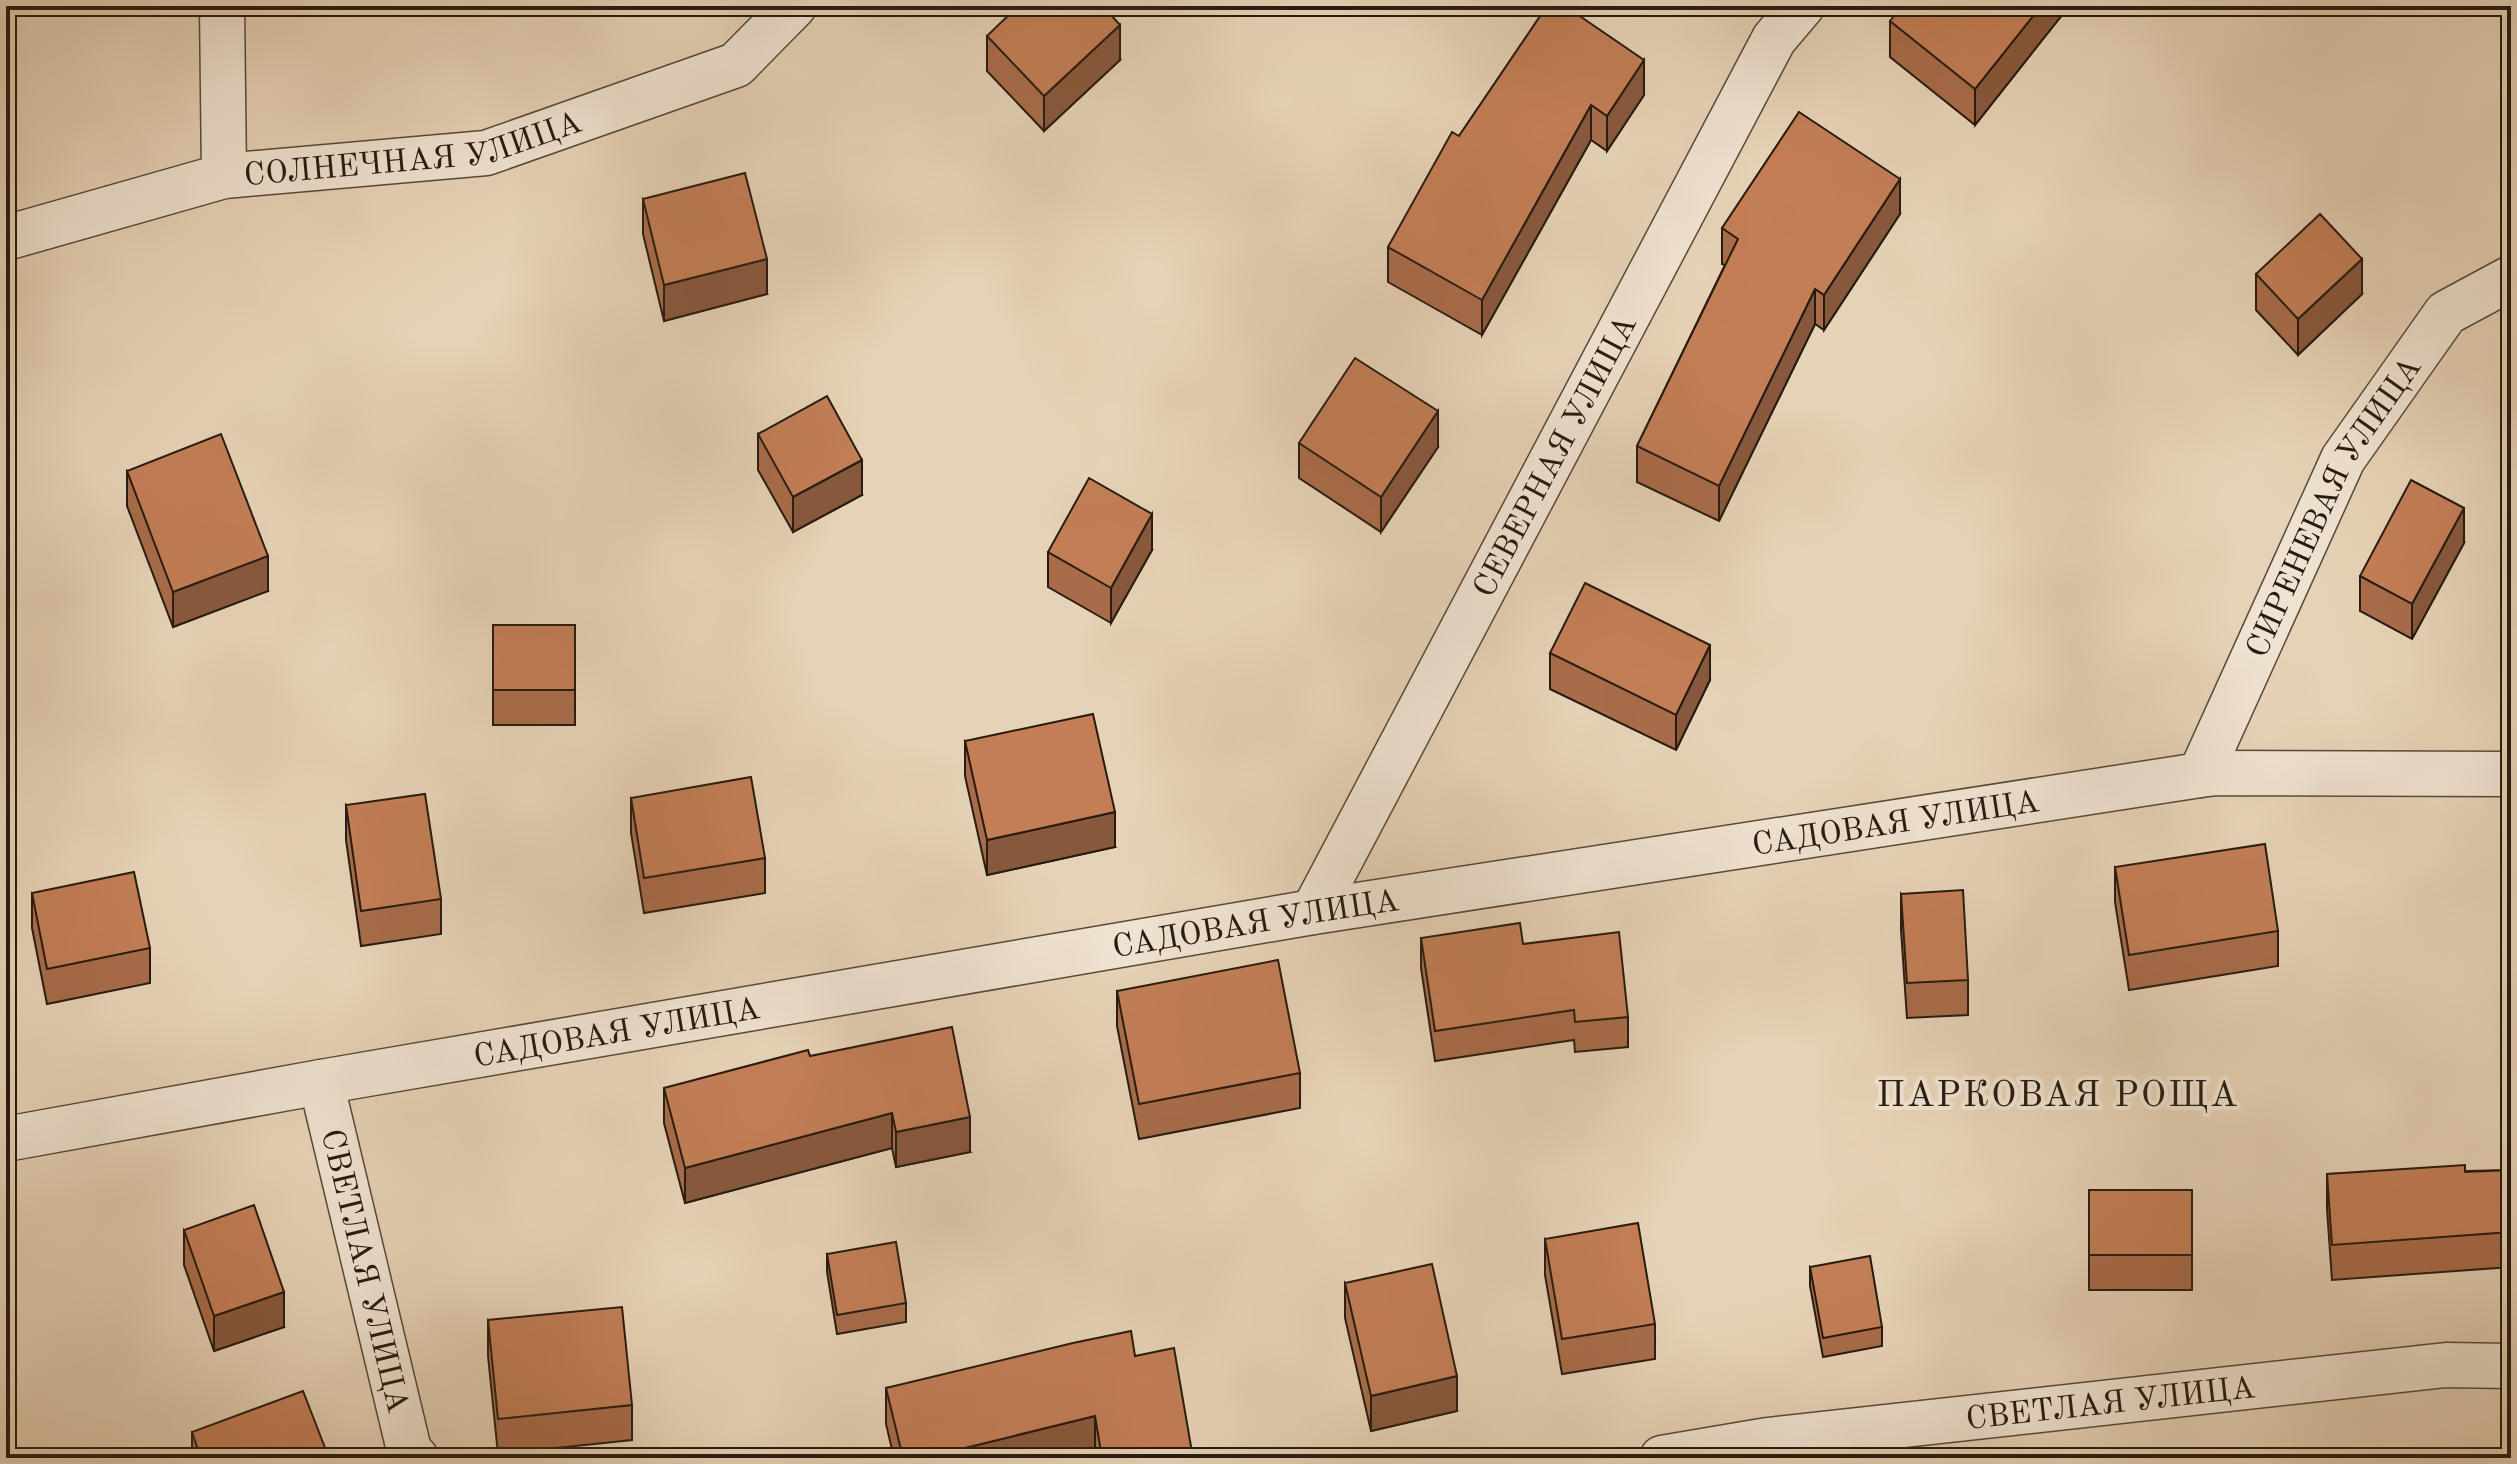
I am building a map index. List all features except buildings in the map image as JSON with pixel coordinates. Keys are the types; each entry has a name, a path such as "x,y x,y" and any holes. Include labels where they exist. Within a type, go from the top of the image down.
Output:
{"street":[{"path":"222,6 224,176"},
{"name":"СОЛНЕЧНАЯ УЛИЦА","path":"6,238 224,176 486,153 736,65 794,6"},
{"name":"СЕВЕРНАЯ УЛИЦА","path":"1313,912 1774,39 1802,6"},
{"name":"СИРЕНЕВАЯ УЛИЦА","path":"2200,775 2343,459 2446,313 2511,278"},
{"name":"САДОВАЯ УЛИЦА","path":"6,1139 1313,912 2200,775 2511,774"},
{"name":"СВЕТЛАЯ УЛИЦА","path":"321,1082 409,1450 416,1458"},
{"name":"СВЕТЛАЯ УЛИЦА","path":"1662,1458 1768,1440 2446,1365 2511,1366"}],"district":[{"name":"ПАРКОВАЯ РОЩА","path":"2058,1093"}]}
